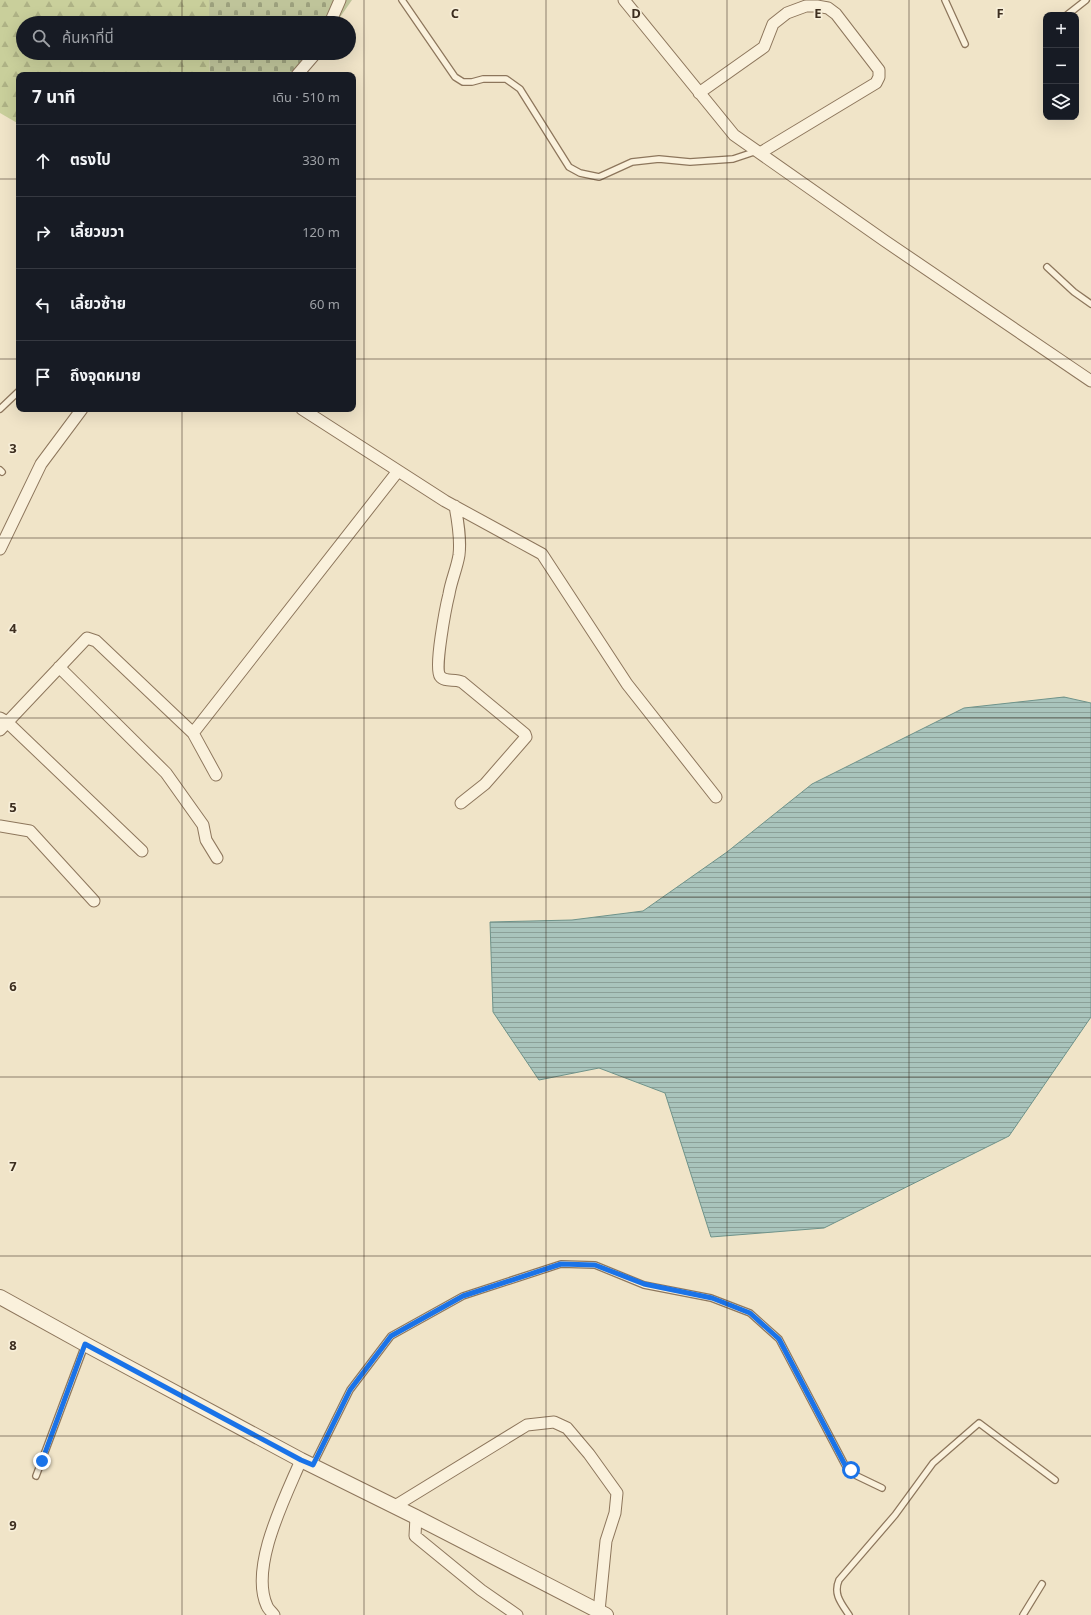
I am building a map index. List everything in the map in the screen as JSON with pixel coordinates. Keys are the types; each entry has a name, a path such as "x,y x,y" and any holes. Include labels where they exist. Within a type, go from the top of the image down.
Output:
{"street":[{"path":"333,16 340,0"},
{"path":"624,0 734,135 885,241 1091,380"},
{"path":"699,93 764,46 773,24 787,12 806,6 817,6 828,8 836,14 879,70 879,77 876,83 758,152"},
{"path":"300,72 310,60"},
{"path":"0,549 41,464 80,412"},
{"path":"307,412 455,506 542,554 627,684 716,798"},
{"path":"193,733 398,471"},
{"path":"455,506 459,525 459,555 449,594 440,640 437,672 440,677 446,681 457,680 462,682 525,734 526,738 485,784 461,803"},
{"path":"142,851 2,723 87,638 96,642 193,733 216,775"},
{"path":"59,667 166,773 203,825 206,840 217,858"},
{"path":"0,826 30,831 94,900"},
{"path":"0,1297 307,1463 395,1506 603,1613 606,1541 614,1513 617,1493 589,1454 567,1428 554,1422 527,1425 395,1506"},
{"path":"274,1615 267,1606 263,1592 264,1560 275,1521 307,1463"},
{"path":"416,1517 416,1536 482,1590 517,1615"}],"lane":[{"path":"402,0 455,77 463,82 472,82 483,79 506,79 520,89 569,167 580,173 599,177 632,162 659,159 690,162 733,160 758,152"},
{"path":"945,0 964,44"},
{"path":"1071,12 1086,0"},
{"path":"1047,267 1091,304"},
{"path":"0,409 16,394"},
{"path":"307,1463 350,1390 391,1336 463,1296 561,1264 595,1265 644,1284 712,1298 750,1313 779,1339 845,1465 857,1476 882,1488"},
{"path":"36,1476 85,1344"},
{"path":"849,1615 838,1599 836,1586 839,1580 895,1515 933,1463 979,1423 1055,1480"},
{"path":"1023,1615 1042,1584"}],"green space":[{"path":"0,0 209,0 209,16 16,16 16,60 209,60 210,72 16,72 16,122 0,113"},
{"path":"209,0 352,0 341,16 209,16"},
{"path":"209,60 311,60 301,72 210,72"}],"water":[{"path":"1064,697 1091,703 1091,1017 1009,1136 824,1228 711,1237 665,1093 599,1068 539,1080 493,1012 490,922 572,920 643,911 727,852 812,784 964,708"}],"route":[{"path":"42,1461 85,1344 301,1460 313,1465 350,1390 372,1359 391,1336 463,1296 561,1264 583,1264 595,1265 644,1284 712,1298 750,1313 779,1339 845,1465 851,1470"}]}
